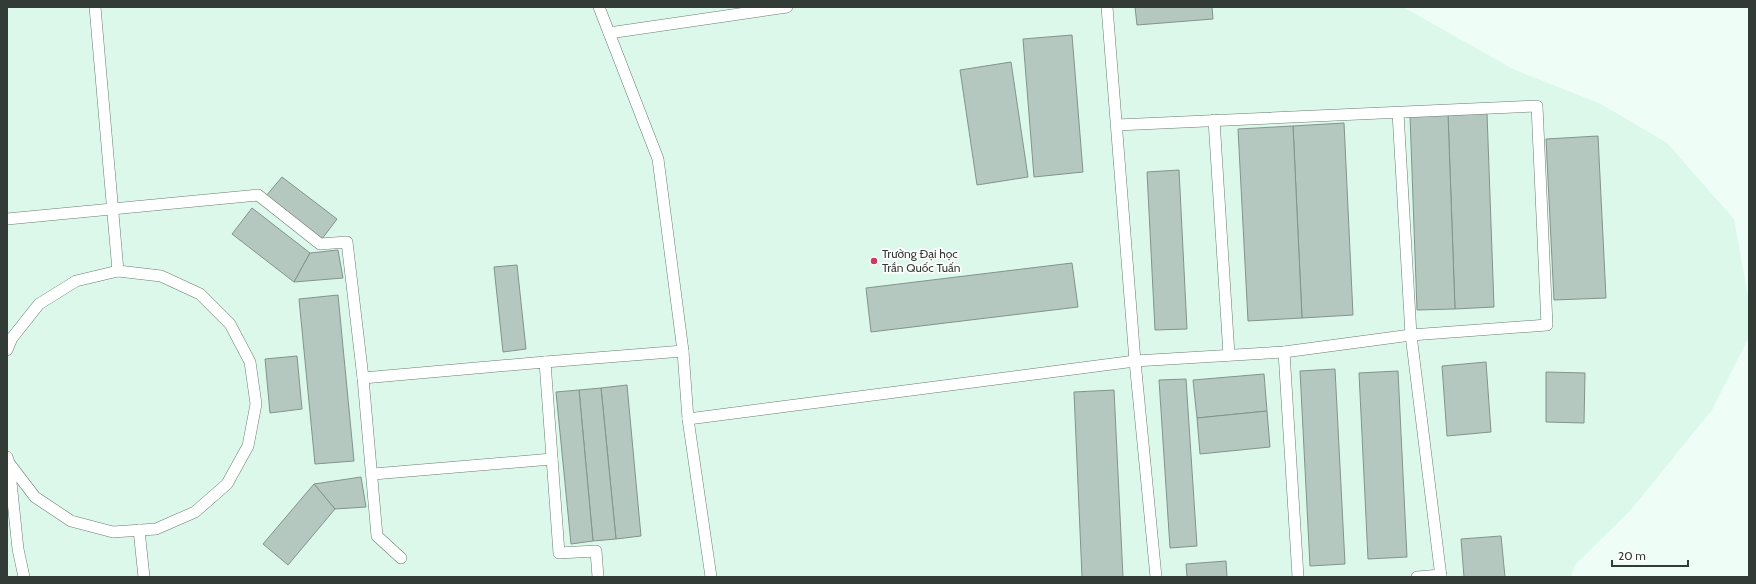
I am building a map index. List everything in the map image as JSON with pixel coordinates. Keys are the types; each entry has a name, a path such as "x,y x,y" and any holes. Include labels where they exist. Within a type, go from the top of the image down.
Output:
{"lane":[{"path":"95,7 118,271"},
{"path":"599,7 658,159 683,351 688,419 711,577"},
{"path":"609,33 787,7"},
{"path":"1107,7 1135,361 1156,577"},
{"path":"688,419 1135,361 1284,352 1411,335 1546,325 1537,106 1117,125"},
{"path":"1398,113 1411,335 1441,576 1417,577"},
{"path":"1214,120 1229,355"},
{"path":"7,219 258,195 320,244 347,242 373,474 377,536 401,558"},
{"path":"7,350 12,338 39,304 76,281 118,271 161,276 200,294 230,324 250,362 256,404 248,446 227,484 195,512 156,529 113,532 71,521 35,497 8,460"},
{"path":"363,378 683,351"},
{"path":"1284,352 1298,577"},
{"path":"545,362 559,552 596,551 598,577"},
{"path":"373,474 552,459"},
{"path":"8,460 18,549 24,577"},
{"path":"139,530 144,577"}],"shaded area":[{"name":"Trường Đại học Trần Quốc Tuấn","path":"7,7 1403,7 1513,69 1601,104 1667,143 1734,219 1749,302 1749,337 1712,410 1630,511 1575,565 1571,577 7,577"}],"building":[{"path":"1135,7 1212,7 1213,19 1137,25"},
{"path":"1072,35 1083,172 1034,177 1023,39"},
{"path":"1011,62 1028,177 977,185 960,70"},
{"path":"1487,113 1494,307 1455,309 1448,114"},
{"path":"1448,114 1455,309 1417,310 1410,116"},
{"path":"1344,123 1353,315 1302,318 1293,126"},
{"path":"1293,126 1302,318 1248,321 1238,129"},
{"path":"1598,136 1606,298 1554,300 1546,139"},
{"path":"1179,170 1187,329 1155,330 1147,172"},
{"path":"282,177 337,219 322,239 266,196"},
{"path":"252,208 310,253 294,282 232,234"},
{"path":"338,250 343,278 294,282 310,253"},
{"path":"1072,263 1078,307 871,332 866,288"},
{"path":"517,265 526,349 503,352 494,267"},
{"path":"338,295 354,461 315,464 299,299"},
{"path":"297,356 302,409 270,413 265,359"},
{"path":"1486,362 1491,432 1447,436 1442,366"},
{"path":"1335,369 1345,564 1310,566 1300,371"},
{"path":"1398,371 1407,557 1368,559 1359,373"},
{"path":"1546,372 1585,373 1584,423 1546,422"},
{"path":"1264,374 1267,411 1197,418 1193,380"},
{"path":"1186,379 1197,546 1170,548 1159,380"},
{"path":"627,385 641,536 616,539 601,388"},
{"path":"601,388 616,539 593,541 579,390"},
{"path":"579,390 593,541 571,544 556,392"},
{"path":"1114,390 1123,577 1082,577 1074,392"},
{"path":"1267,411 1270,447 1200,454 1197,418"},
{"path":"361,477 366,507 335,509 314,484"},
{"path":"314,484 335,509 288,565 263,544"},
{"path":"1501,536 1505,577 1464,577 1461,539"},
{"path":"1226,561 1227,577 1187,577 1186,564"}],"place":[{"name":"Trường Đại học Trần Quốc Tuấn","path":"874,261"}]}
